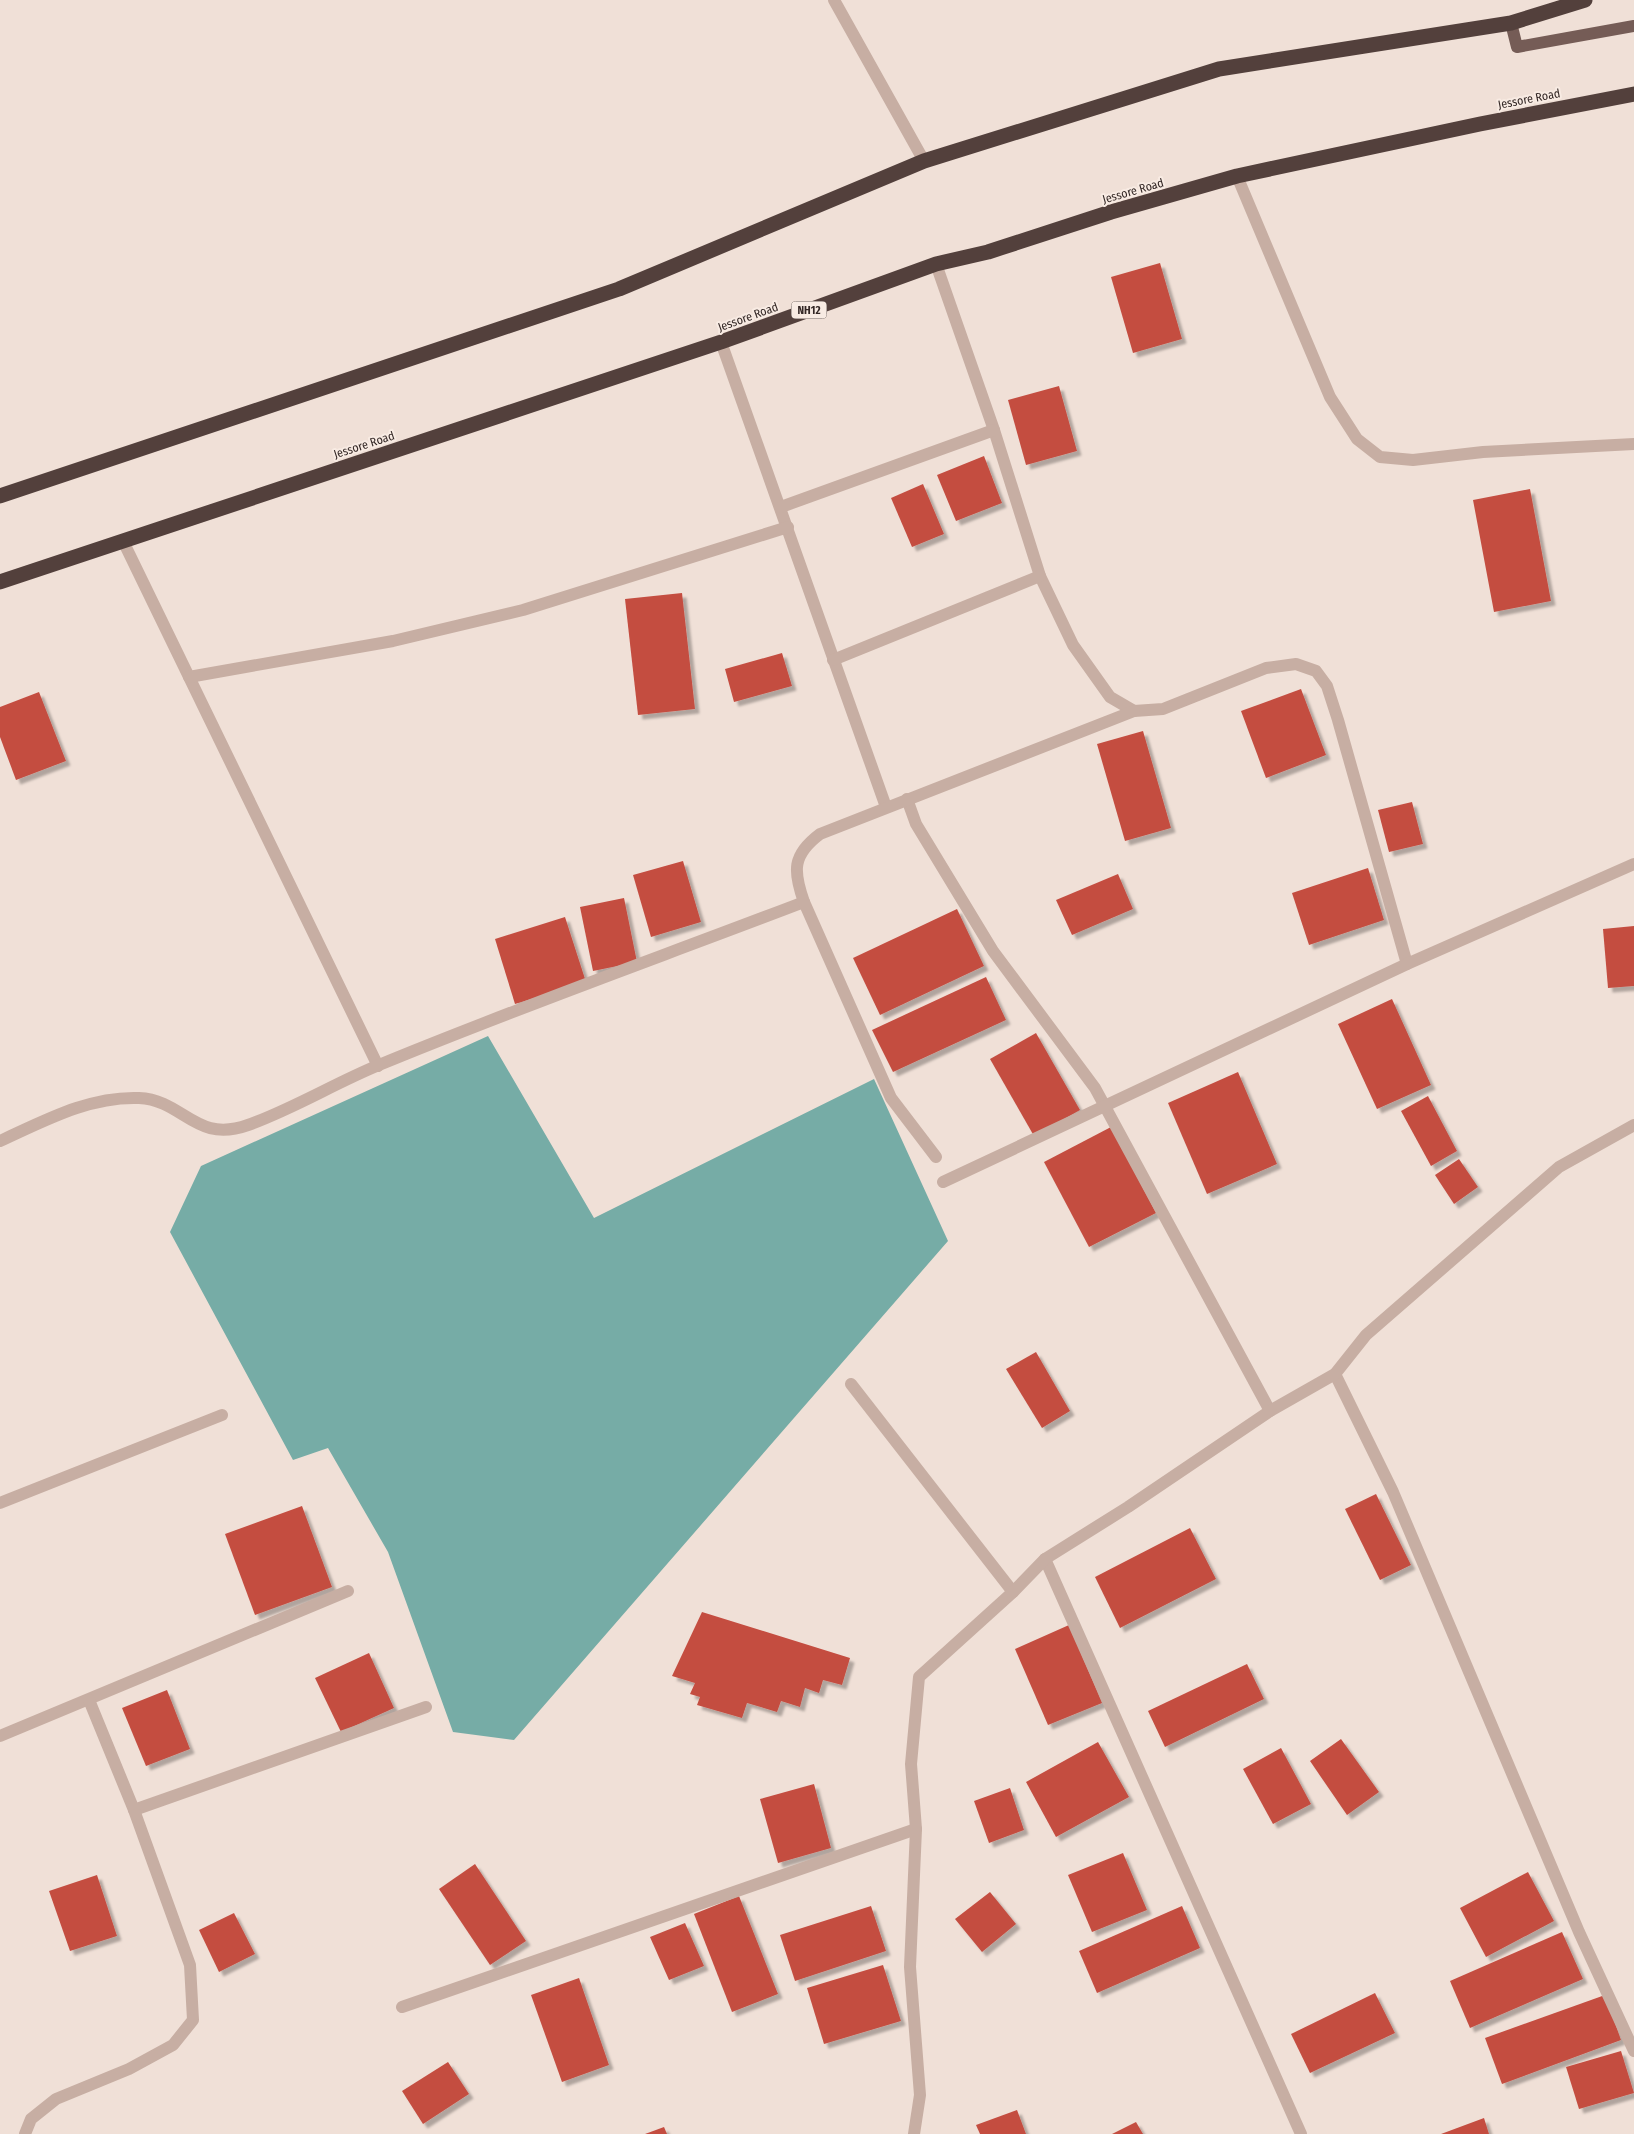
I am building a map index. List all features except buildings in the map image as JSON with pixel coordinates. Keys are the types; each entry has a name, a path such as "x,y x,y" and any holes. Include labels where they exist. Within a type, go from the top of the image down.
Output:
{"highway":[{"path":"0,496 619,289 924,161 1219,69 1511,23 1585,0"},
{"name":"Jessore Road","path":"0,582 721,342 936,264 988,252 1112,212 1237,176 1480,124 1634,94"}],"main road":[{"path":"1511,23 1517,48 1634,26"}],"street":[{"path":"834,0 924,161"},
{"path":"1237,176 1330,397 1357,439 1380,457 1413,460 1483,452 1634,444"},
{"path":"936,264 994,430 1040,576 1073,645 1110,697 1134,711"},
{"path":"721,342 886,807"},
{"path":"781,507 994,430"},
{"path":"189,677 393,640 523,610 788,527"},
{"path":"123,541 378,1066"},
{"path":"833,660 1040,576"},
{"path":"936,1157 891,1098 796,880 796,866 805,845 820,834 886,807 1134,711 1163,709 1266,668 1296,664 1316,671 1327,686 1408,964"},
{"path":"907,799 916,824 993,952 1096,1088 1270,1411"},
{"path":"943,1182 1408,964 1634,864"},
{"path":"0,1141 66,1110 140,1098 168,1106 197,1124 222,1132 248,1125 378,1066 804,902"},
{"path":"914,2134 920,2095 910,1967 916,1829 911,1764 919,1677 1013,1592 1045,1559 1128,1507 1270,1411 1335,1374 1366,1335 1559,1167 1634,1125"},
{"path":"1335,1374 1393,1492 1579,1932 1634,2051"},
{"path":"851,1384 1013,1592"},
{"path":"0,1503 222,1415"},
{"path":"1045,1559 1300,2134"},
{"path":"0,1736 348,1591"},
{"path":"25,2134 31,2119 56,2099 128,2069 173,2045 193,2020 190,1966 134,1810 88,1700"},
{"path":"134,1810 426,1707"},
{"path":"402,2007 916,1829"}],"water":[{"path":"488,1036 594,1218 874,1079 948,1241 514,1740 453,1732 388,1552 328,1448 293,1460 170,1232 201,1166"}]}
